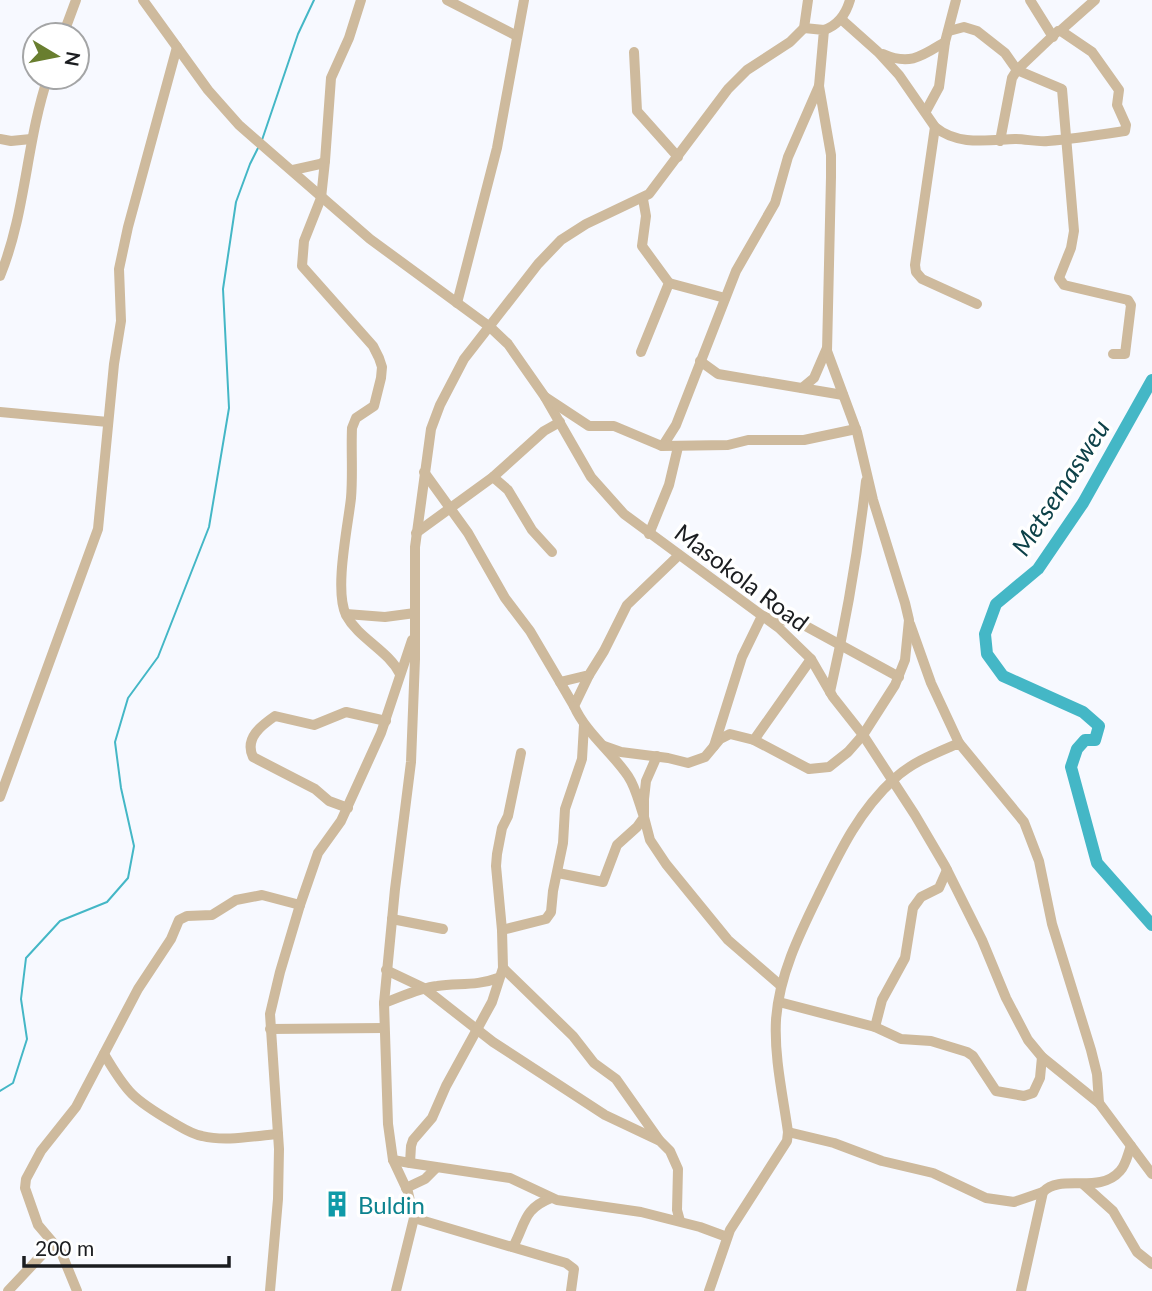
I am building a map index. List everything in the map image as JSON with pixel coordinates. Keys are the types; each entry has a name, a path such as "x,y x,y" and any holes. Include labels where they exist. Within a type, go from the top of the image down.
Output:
{"street":[{"path":"68,21 76,0"},
{"path":"0,797 95,536 121,321 121,261 177,47 143,0"},
{"path":"361,0 349,38 331,78 321,198 304,241 302,266 373,346 382,367 374,406 356,418 352,428 351,497 342,594 346,614 351,622 391,659 400,674"},
{"path":"447,0 517,36"},
{"path":"457,303 497,148 524,0"},
{"path":"396,1291 414,1218 413,1207 393,1160 388,1124 384,1003 411,762 416,533 431,429 464,359 519,287 561,240 586,224 643,199 728,89 747,70 790,42 804,28 808,0"},
{"path":"804,28 824,30 835,25 850,0"},
{"path":"926,111 939,87 945,42 956,0"},
{"path":"841,19 878,52 907,84 943,133 957,138 988,142 1066,139 1125,131 1127,126 1117,105 1119,90 1092,52 1056,34 1030,0"},
{"path":"1000,141 1012,78 1017,70 1095,0"},
{"path":"948,31 964,27 977,31 999,47 1017,70 1062,89 1074,231 1071,248 1059,278 1064,285 1128,300 1131,304 1125,354 1113,354"},
{"path":"824,30 819,86 831,155 827,348 856,429 866,473 909,620 931,683 959,743 1024,822 1039,861 1052,924 1097,1074 1098,1103"},
{"path":"878,52 894,59 908,60 945,42"},
{"name":"Masokola Road","path":"177,47 208,90 252,137 370,239 490,327 519,357 591,477 624,514 762,615 811,659 830,692 863,735 947,870 1028,1040 1042,1058 1098,1103 1152,1174"},
{"path":"634,52 637,111 678,157"},
{"path":"662,446 676,425 724,298 775,203 788,157 819,86"},
{"path":"0,276 9,255 31,139 44,91"},
{"path":"936,127 916,272 922,279 977,304"},
{"path":"0,139 31,139"},
{"path":"293,170 325,161"},
{"path":"643,199 646,222 641,238 642,246 669,283 724,298"},
{"path":"641,352 669,283"},
{"path":"802,388 814,378 827,348"},
{"path":"700,361 718,374 843,395"},
{"path":"545,397 590,426 614,426 662,446 728,445 748,440 804,440 856,429"},
{"path":"0,412 108,422"},
{"path":"416,533 493,477 544,431 559,422"},
{"path":"649,534 669,485 678,447"},
{"path":"424,472 468,533 505,598 530,631 584,725 604,746 634,787 650,840 666,864 728,940 780,985"},
{"path":"830,692 859,552 866,473"},
{"path":"493,477 508,490 532,530 552,552"},
{"path":"574,706 627,605 679,555"},
{"path":"346,614 385,617 415,612"},
{"path":"713,746 742,657 762,615 802,624 899,677"},
{"path":"604,746 621,752 693,762 705,757 720,739 730,734 754,740 814,769 829,767 863,735 899,677 905,660 909,620"},
{"path":"270,1291 278,1192 278,1134 270,1029 272,999 318,853 348,808 386,721 415,633"},
{"path":"754,740 811,659"},
{"path":"560,682 589,675"},
{"path":"348,808 329,801 315,789 253,757 250,751 255,731 280,715 314,725 346,712 386,721"},
{"path":"502,929 549,916 558,873 565,809 583,753 584,725"},
{"path":"709,1291 727,1237 741,1210 774,1165 787,1141 776,1037 780,985 811,909 840,849 866,809 892,780 917,762 959,743"},
{"path":"410,1163 413,1140 432,1118 446,1086 492,1002 500,973 502,929 496,854 500,834 508,816 521,753"},
{"path":"558,873 603,882 617,845 644,817 646,781 657,756"},
{"path":"875,1027 885,993 905,958 913,908 921,897 939,888 947,870"},
{"path":"77,1291 68,1266 38,1225 25,1188 26,1179 41,1151 76,1107 146,974 171,939 182,917 212,915 236,900 262,895 300,905"},
{"path":"392,919 443,929"},
{"path":"386,970 424,988 477,1030 606,1115 660,1141"},
{"path":"384,1003 424,988 470,985 500,973"},
{"path":"500,973 573,1036 594,1063 616,1079 670,1151 678,1169 677,1206 680,1222"},
{"path":"779,1002 875,1027 901,1039 931,1041 967,1052 973,1056 993,1088 1024,1096 1033,1093 1039,1082 1042,1058"},
{"path":"270,1029 384,1028"},
{"path":"104,1054 132,1096 150,1110 197,1135 230,1138 278,1134"},
{"path":"788,1132 834,1143 881,1161 933,1173 986,1198 1014,1202 1043,1192 1054,1184 1105,1181 1121,1170 1131,1146"},
{"path":"393,1160 510,1178 551,1198 621,1208 666,1218 727,1237"},
{"path":"406,1188 425,1179 436,1168"},
{"path":"1083,1184 1113,1212 1137,1252 1152,1264"},
{"path":"1021,1291 1043,1192"},
{"path":"513,1247 528,1213 551,1198"},
{"path":"666,1218 677,1206"},
{"path":"414,1218 571,1266 574,1274 571,1291"},
{"path":"8,1291 53,1243"}],"waterway":[{"path":"262,140 298,34 314,0"},
{"path":"0,1091 13,1083 27,1039 21,999 26,958 60,921 107,902 128,878 134,846 121,788 115,742 128,698 158,657 209,527 229,408 223,289 236,202 258,148"},
{"name":"Metsemasweu","path":"1152,380 1083,503 1038,569 996,604 985,634 987,654 1003,676 1083,712 1099,726 1095,740 1085,740 1077,749 1071,767 1097,863 1152,925"}],"place":[{"name":"Buldin","path":"337,1204"}]}
